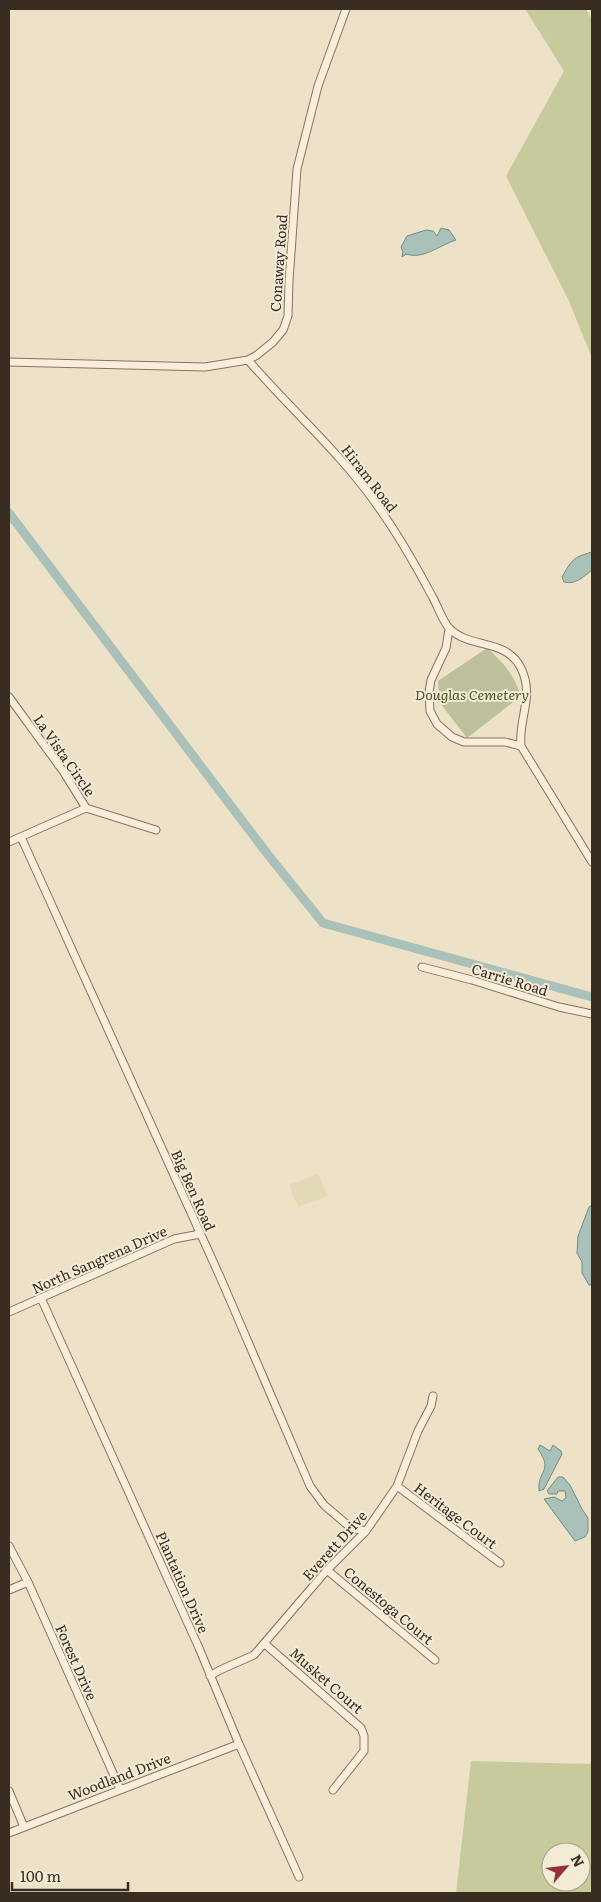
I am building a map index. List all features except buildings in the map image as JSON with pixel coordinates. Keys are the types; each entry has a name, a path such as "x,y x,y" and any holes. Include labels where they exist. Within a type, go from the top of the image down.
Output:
{"street":[{"name":"Conaway Road","path":"9,362 205,367 248,360 257,356 272,342 283,330 288,316 297,169 318,86 344,19 346,9"},
{"name":"Hiram Road","path":"248,360 350,470 376,504 415,566 449,629"},
{"path":"521,746 505,742 464,742 452,737 437,724 430,711 429,692 431,680 446,648 449,629 466,639 501,649 509,654 520,666 526,679 527,690 527,704 520,738 521,746 592,862"},
{"name":"La Vista Circle","path":"9,697 63,771 86,808 9,842"},
{"path":"86,808 156,830"},
{"name":"Big Ben Road","path":"21,837 221,1279 310,1486 324,1506 351,1528 366,1531"},
{"name":"Carrie Road","path":"422,967 472,980 559,1007 592,1014"},
{"name":"North Sangrena Drive","path":"9,1312 174,1239 200,1234"},
{"name":"Plantation Drive","path":"41,1298 199,1648 239,1744 299,1877"},
{"name":"Everett Drive","path":"210,1676 254,1655 327,1570 366,1531 397,1486 418,1431 431,1406 433,1396"},
{"name":"Heritage Court","path":"397,1486 500,1563"},
{"name":"Forest Drive","path":"9,1546 28,1582 120,1789"},
{"name":"Conestoga Court","path":"327,1570 435,1660"},
{"path":"9,1590 28,1582"},
{"name":"Musket Court","path":"265,1644 362,1728 364,1751 333,1790"},
{"name":"Woodland Drive","path":"9,1834 239,1744"},
{"path":"9,1791 24,1827"}],"shaded area":[{"path":"318,1174 328,1196 298,1207 289,1185"}],"green space":[{"path":"525,9 586,9 592,20 592,358 569,301 506,176 564,71"},
{"name":"Douglas Cemetery","path":"487,648 508,670 521,696 467,738 440,703 438,681"},
{"path":"471,1761 592,1764 592,1893 456,1893"}],"water":[{"path":"441,228 449,230 456,240 425,254 406,254 402,257 401,247 407,236 426,230 433,231 437,236"},
{"path":"592,552 592,570 576,581 564,582 562,577 570,563"},
{"path":"592,1205 592,1285 589,1285 582,1273 582,1262 577,1253 578,1236 589,1207"},
{"path":"540,1445 550,1451 553,1445 562,1454 544,1489 539,1491 540,1479 545,1467 545,1462 538,1449"},
{"path":"558,1477 563,1477 570,1485 588,1518 588,1532 585,1537 575,1541 544,1499 554,1497 562,1501 566,1498 565,1491 549,1494 547,1491"}],"waterway":[{"path":"9,513 269,856 323,923 592,997"}]}
